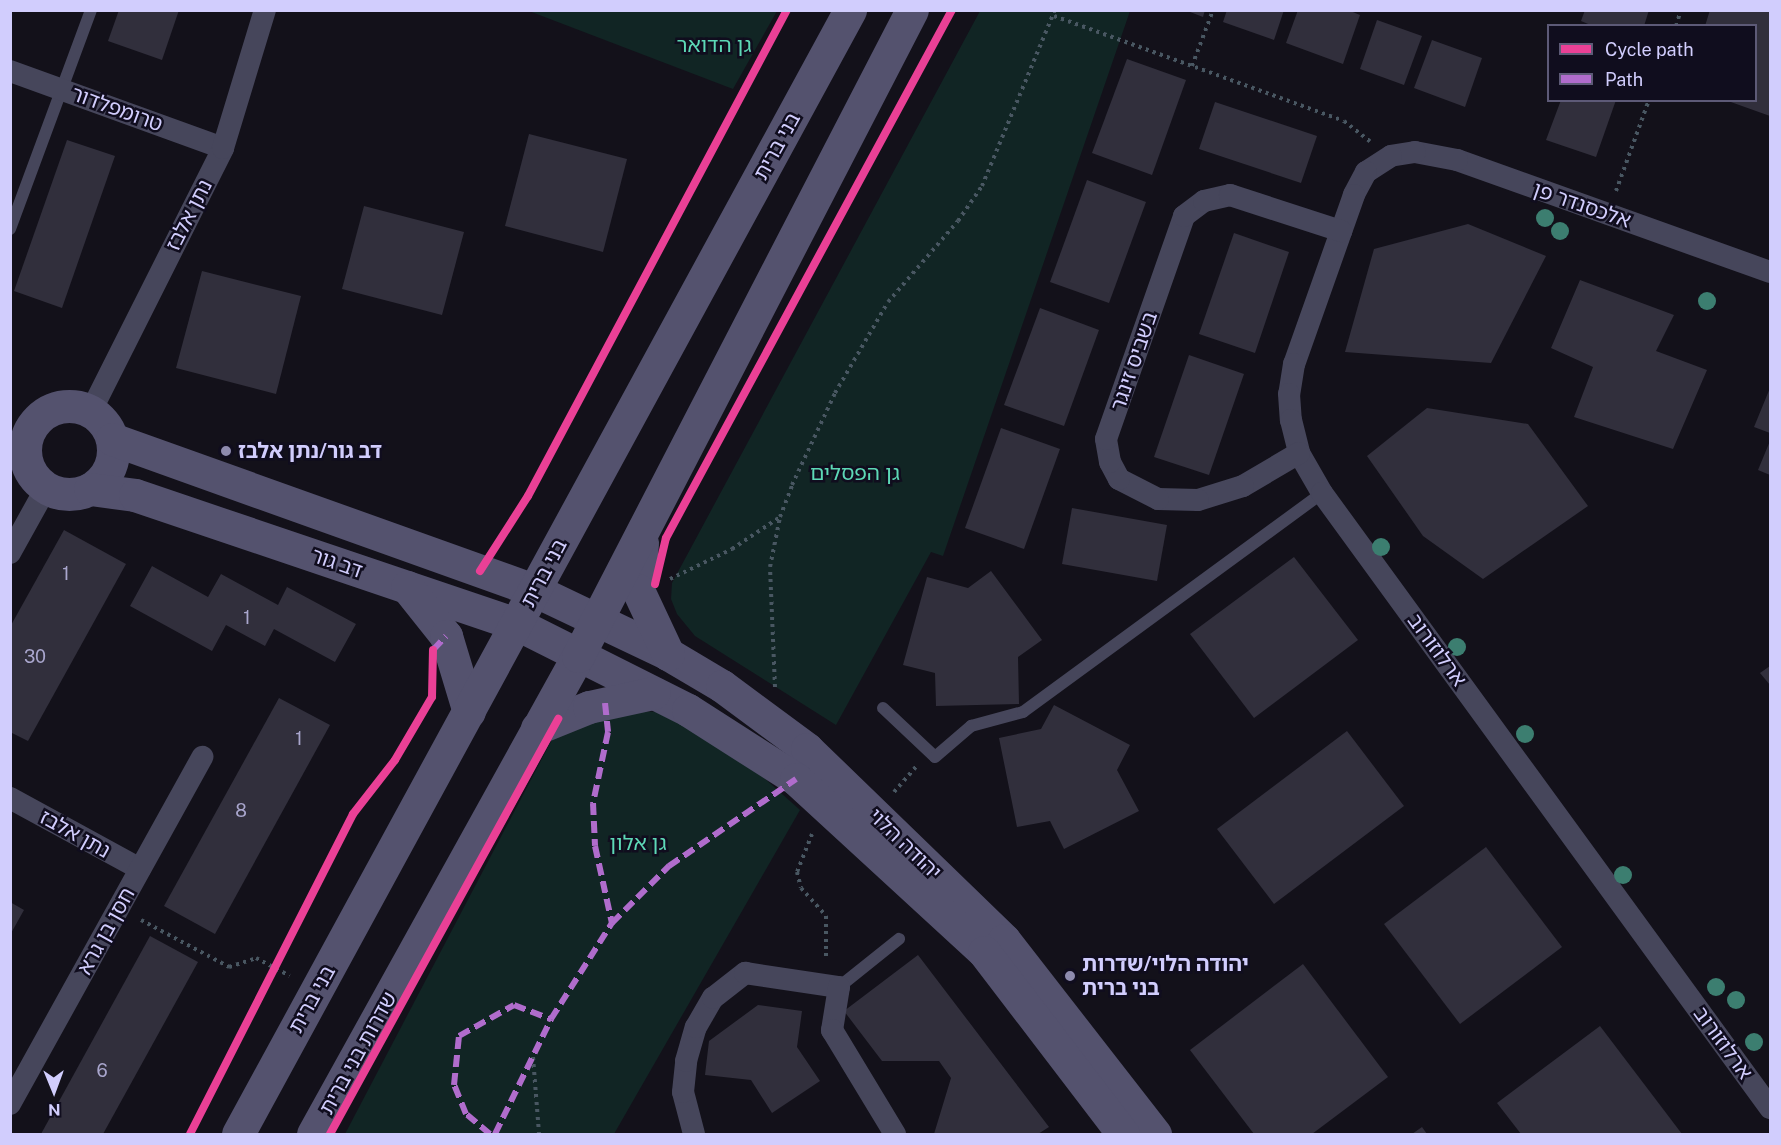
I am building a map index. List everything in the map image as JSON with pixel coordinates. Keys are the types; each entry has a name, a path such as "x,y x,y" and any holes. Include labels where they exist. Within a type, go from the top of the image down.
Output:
{"main road":[{"name":"בני ברית","path":"238,1134 850,10"},
{"path":"578,656 912,10"},
{"path":"68,405 91,411 104,423 112,439 110,467 90,489 68,494 46,488 18,458 27,434 24,414 68,405"},
{"name":"דב גור","path":"112,439 534,590 597,618"},
{"name":"דב גור","path":"90,489 135,495 517,624 578,656"},
{"path":"644,525 638,590 668,654"},
{"path":"406,587 446,636 469,712"},
{"name":"יהודה הלוי","path":"597,618 668,654 777,723 1004,940 1155,1134"},
{"name":"יהודה הלוי","path":"578,656 688,710 796,778 984,952 1123,1134"},
{"name":"שדרות בני ברית","path":"312,1134 578,656"},
{"path":"537,728 589,707 653,693"}],"street":[{"name":"נתן אלבז","path":"91,411 223,148 265,10"},
{"name":"טרומפלדור","path":"10,71 223,148"},
{"name":"אלכסנדר פן","path":"1391,156 1415,152 1457,160 1770,272"},
{"name":"ארלוזורוב","path":"1391,156 1366,172 1341,231 1294,364 1289,394 1291,420 1299,453 1322,494 1770,1108"},
{"name":"בשביס זינגר","path":"1299,453 1244,486 1198,500 1158,499 1119,479 1110,462 1106,439 1184,216 1204,201 1230,195 1341,231"},
{"path":"10,553 46,488"},
{"name":"חסן בן גרא","path":"10,1104 202,757"},
{"name":"נתן אלבז","path":"10,798 141,869"},
{"path":"694,1134 683,1092 686,1061 696,1026 713,998 745,973 831,986 832,1030 895,1134"}],"lane":[{"path":"10,229 91,10"},
{"path":"883,708 935,757 971,726 1023,712 1322,494"},
{"path":"831,986 899,939"}],"path":[{"path":"777,723 769,590 772,547 780,517 830,402 888,302 958,221 982,186 1055,10"},
{"path":"1192,66 1213,10"},
{"path":"1054,16 1344,121 1391,156"},
{"path":"1608,214 1648,102"},
{"path":"638,590 683,574 732,549 780,517"},
{"path":"902,783 908,776"},
{"path":"831,811 812,833 797,872 801,888 826,916 831,986"},
{"path":"119,908 230,967 256,958 275,968"},
{"path":"533,1057 539,1134"}],"green space":[{"name":"גן הדואר","path":"529,10 777,11 733,89"},
{"name":"גן הפסלים","path":"980,11 1130,11 943,556 931,552 836,725 695,636 677,614 671,599 672,583"},
{"name":"גן אלון","path":"621,711 669,712 751,766 800,810 614,1134 345,1134 557,730"}],"building":[{"path":"119,10 179,10 162,60 108,41"},
{"path":"1185,10 1205,10 1203,17"},
{"path":"1227,10 1284,10 1274,40 1223,22"},
{"path":"1298,10 1348,10 1360,15 1343,64 1286,43"},
{"path":"1585,10 1649,10 1645,24 1588,24 1581,21"},
{"path":"1710,10 1770,10 1770,116 1731,102 1757,102 1757,24 1706,24"},
{"path":"1377,20 1422,36 1404,85 1360,69"},
{"path":"1432,40 1482,58 1465,107 1414,88"},
{"path":"1127,59 1186,80 1152,175 1092,153"},
{"path":"1215,102 1317,136 1301,183 1199,149"},
{"path":"1560,102 1615,102 1596,157 1546,140"},
{"path":"529,134 627,159 603,252 505,226"},
{"path":"67,140 115,156 62,308 14,291"},
{"path":"1087,180 1146,202 1109,303 1050,282"},
{"path":"364,206 464,232 442,315 342,289"},
{"path":"1468,224 1546,256 1491,363 1345,352 1374,249"},
{"path":"1234,233 1289,252 1255,353 1199,334"},
{"path":"202,271 301,296 276,394 176,368"},
{"path":"1580,280 1674,315 1656,351 1707,370 1673,449 1574,417 1593,367 1551,348"},
{"path":"1040,308 1099,330 1064,426 1004,405"},
{"path":"1189,355 1244,374 1209,475 1154,457"},
{"path":"1770,388 1770,433 1754,427"},
{"path":"1427,408 1528,424 1588,506 1483,579 1423,536 1367,456"},
{"path":"1001,428 1060,449 1024,549 965,528"},
{"path":"1770,441 1770,475 1758,470"},
{"path":"1072,508 1167,525 1157,581 1062,564"},
{"path":"64,530 126,564 28,741 10,732 10,627"},
{"path":"1294,557 1358,640 1254,718 1190,634"},
{"path":"152,566 208,597 221,574 278,605 287,587 356,624 335,662 274,629 265,646 226,625 212,651 130,606"},
{"path":"991,571 1042,640 1018,657 1019,704 936,706 935,673 903,665 927,577 968,588"},
{"path":"1770,666 1770,685 1760,673"},
{"path":"279,698 330,725 215,934 164,906"},
{"path":"1054,705 1130,745 1117,770 1139,811 1064,849 1050,821 1017,827 999,738 1041,729"},
{"path":"1347,731 1404,806 1274,904 1217,829"},
{"path":"1486,847 1562,947 1460,1024 1384,924"},
{"path":"10,902 24,910 10,935"},
{"path":"150,936 198,962 103,1134 41,1134"},
{"path":"918,955 1049,1127 1038,1134 934,1134 951,1078 939,1061 882,1061 844,1011"},
{"path":"1303,964 1388,1077 1312,1134 1254,1134 1190,1050"},
{"path":"758,1005 802,1011 797,1047 820,1081 772,1113 751,1080 705,1075 709,1041"},
{"path":"1600,1026 1682,1134 1521,1134 1497,1103"},
{"path":"1422,1127 1427,1134 1412,1134"}],"marked path":[{"path":"433,655 433,650 446,636"},
{"path":"605,703 608,732 593,803 595,846 612,923"},
{"path":"495,1134 551,1019 612,923 669,866 796,779"},
{"path":"490,1134 466,1114 454,1085 459,1036 514,1005 551,1019"}],"cycle path":[{"path":"480,571 528,496 787,10"},
{"path":"655,584 666,538 952,10"},
{"path":"190,1134 353,814 395,760 432,697 433,650"},
{"path":"330,1134 558,719"}],"place":[{"name":"דב גור/נתן אלבז","path":"226,451"},
{"name":"יהודה הלוי/שדרות בני ברית","path":"1070,976"}]}
